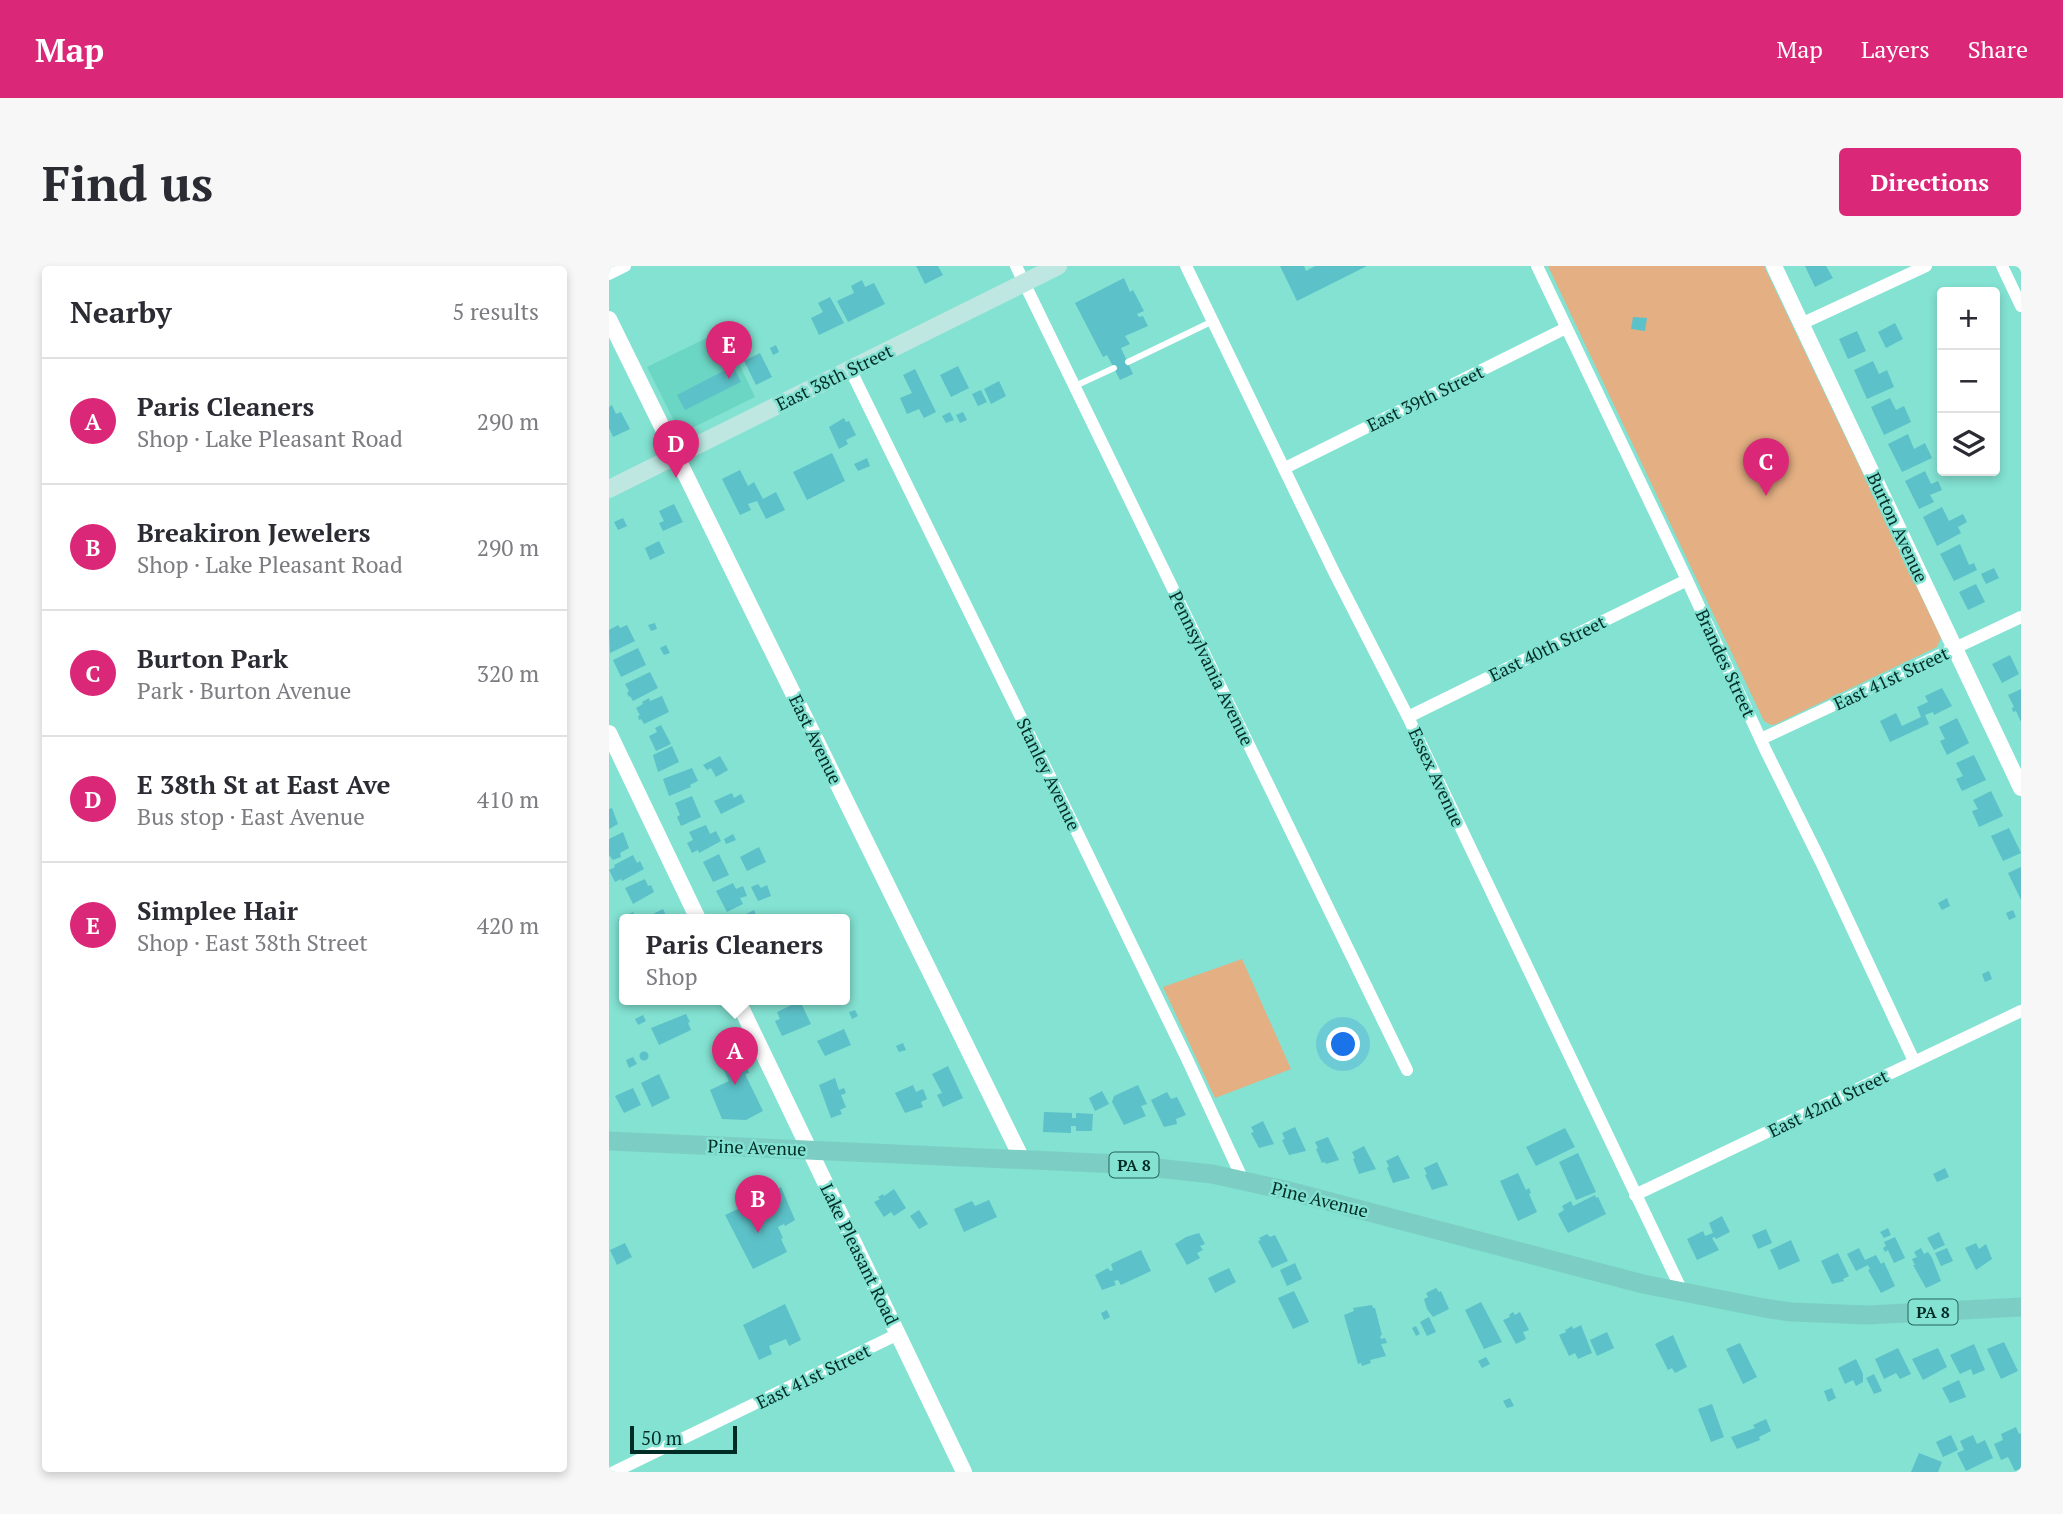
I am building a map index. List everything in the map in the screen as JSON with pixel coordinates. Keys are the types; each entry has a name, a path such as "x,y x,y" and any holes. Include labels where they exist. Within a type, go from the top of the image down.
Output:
{"main road":[{"name":"East 38th Street","path":"609,489 1058,266"},
{"name":"Pine Avenue","path":"609,1141 1152,1167 1243,1180 1643,1284 1764,1308 1835,1315 1868,1315 2021,1307"}],"street":[{"path":"609,274 625,266"},
{"name":"Pennsylvania Avenue","path":"1016,266 1406,1070"},
{"name":"Essex Avenue","path":"1187,266 1408,717 1682,1292"},
{"name":"Brandes Street","path":"1537,266 1914,1061"},
{"name":"Burton Avenue","path":"1774,266 2021,789"},
{"path":"1801,324 1926,266"},
{"path":"2002,266 2021,306"},
{"name":"East Avenue","path":"609,318 1022,1159"},
{"name":"East 39th Street","path":"1285,468 1566,328"},
{"name":"Stanley Avenue","path":"850,369 1187,1059 1243,1180"},
{"name":"East 40th Street","path":"1408,717 1687,580"},
{"name":"East 41st Street","path":"1761,739 2021,617"},
{"path":"609,733 696,914"},
{"name":"Lake Pleasant Road","path":"740,1005 964,1472"},
{"name":"East 42nd Street","path":"1635,1195 2021,1012"},
{"name":"East 41st Street","path":"614,1472 898,1334"}],"lane":[{"path":"1128,362 1213,321"},
{"path":"1075,386 1114,368"}],"shaded area":[{"path":"1548,266 1764,266 1941,638 1937,647 1776,724 1771,725 1764,721"},
{"path":"723,330 755,397 682,431 676,425 647,367"},
{"path":"1242,959 1291,1069 1215,1098 1163,987"}],"building":[{"path":"916,266 938,266 943,275 925,284"},
{"path":"1280,266 1304,266 1306,271 1315,266 1367,266 1297,301"},
{"path":"1805,266 1826,266 1833,278 1815,287"},
{"path":"1124,278 1130,292 1133,290 1144,311 1137,314 1139,317 1143,316 1148,326 1125,336 1130,344 1121,348 1133,374 1120,380 1107,355 1103,357 1075,303"},
{"path":"862,280 865,287 874,283 885,304 848,322 837,301 854,293 851,286"},
{"path":"830,297 844,323 819,335 811,318 823,312 818,303"},
{"path":"1633,317 1647,318 1645,331 1631,329"},
{"path":"1895,323 1903,339 1886,348 1878,332"},
{"path":"1857,331 1866,351 1848,359 1839,339"},
{"path":"776,345 779,352 773,355 770,348"},
{"path":"760,353 772,377 756,385 744,361"},
{"path":"1873,361 1879,374 1887,370 1894,387 1867,399 1854,370"},
{"path":"733,366 741,382 685,410 677,395"},
{"path":"958,366 969,388 951,397 940,375"},
{"path":"915,369 936,412 924,418 919,409 907,414 900,398 912,393 903,375"},
{"path":"999,381 1006,396 991,404 984,389"},
{"path":"981,390 987,402 978,406 972,394"},
{"path":"1890,398 1896,410 1904,406 1911,422 1884,435 1871,407"},
{"path":"612,405 616,414 621,412 630,429 613,437 609,428 609,407"},
{"path":"950,412 954,420 946,423 942,416"},
{"path":"963,412 967,420 960,423 956,415"},
{"path":"844,418 846,422 849,421 856,435 846,440 848,444 839,449 829,427"},
{"path":"1908,434 1914,449 1925,443 1932,458 1902,472 1888,444"},
{"path":"832,453 845,481 807,500 793,472"},
{"path":"867,458 870,466 858,471 854,464"},
{"path":"740,470 748,486 754,482 763,499 776,492 785,510 766,519 757,501 748,504 751,510 740,515 722,479"},
{"path":"1925,471 1931,484 1938,481 1942,490 1930,495 1934,502 1919,509 1905,481"},
{"path":"674,504 683,522 663,531 659,523 664,521 659,511"},
{"path":"1942,507 1949,521 1963,514 1967,522 1958,527 1961,533 1937,546 1923,517"},
{"path":"623,518 627,526 618,530 614,522"},
{"path":"659,541 665,553 650,560 645,548"},
{"path":"1960,544 1969,565 1974,563 1977,570 1954,581 1940,554"},
{"path":"1994,568 1999,578 1986,584 1981,574"},
{"path":"1976,584 1985,602 1968,610 1959,592"},
{"path":"655,623 657,629 651,631 648,625"},
{"path":"618,625 620,628 627,625 635,641 610,653 609,630"},
{"path":"666,645 670,653 664,655 660,648"},
{"path":"638,648 646,665 621,677 613,660"},
{"path":"2010,655 2019,674 2002,683 1992,664"},
{"path":"650,672 658,688 633,701 625,684"},
{"path":"1942,688 1952,706 1934,715 1933,712 1925,715 1929,724 1890,742 1880,721 1896,713 1902,726 1921,717 1917,707 1928,702 1925,696"},
{"path":"2021,689 2021,722 2016,711 2013,712 2014,707 2008,695"},
{"path":"662,696 669,712 644,724 639,720 640,715 636,708 649,698 650,701"},
{"path":"1957,718 1969,743 1947,755 1940,741 1945,739 1939,727"},
{"path":"661,725 671,744 656,751 649,736 657,732 655,728"},
{"path":"672,746 679,762 658,772 653,755"},
{"path":"1974,755 1986,780 1962,791 1956,779 1963,776 1956,763"},
{"path":"720,756 728,770 716,777 711,768 707,770 703,765"},
{"path":"692,768 698,781 690,785 691,787 669,796 663,779"},
{"path":"1991,791 2003,816 1979,827 1972,811 1978,809 1973,800"},
{"path":"732,793 734,798 741,794 745,802 721,814 714,801"},
{"path":"692,796 701,817 681,826 675,803"},
{"path":"612,808 618,824 609,829 609,809"},
{"path":"706,825 710,834 716,831 721,841 699,853 698,850 692,853 687,843 693,840 689,832"},
{"path":"2009,828 2021,853 2003,861 1991,836"},
{"path":"623,832 629,848 620,853 621,857 613,860 609,855 609,839"},
{"path":"733,834 736,840 726,844 724,839"},
{"path":"759,847 766,862 747,871 740,857"},
{"path":"719,854 729,875 713,882 703,862"},
{"path":"633,855 644,869 615,882 609,870"},
{"path":"2021,867 2021,900 2008,873"},
{"path":"645,879 654,892 633,904 625,888"},
{"path":"733,883 736,889 743,886 747,896 740,898 743,904 727,912 716,891"},
{"path":"758,884 761,888 767,885 771,896 758,901 751,887"},
{"path":"1947,898 1950,906 1942,910 1938,903"},
{"path":"663,909 666,914 653,914"},
{"path":"2013,910 2016,917 2009,920 2006,913"},
{"path":"1989,971 1992,979 1985,982 1982,974"},
{"path":"792,1005 802,1005 811,1024 782,1036 775,1021 780,1019 777,1012"},
{"path":"855,1010 858,1016 852,1019 849,1012"},
{"path":"686,1014 691,1030 659,1045 651,1028"},
{"path":"643,1015 646,1021 638,1025 635,1019"},
{"path":"844,1029 851,1045 825,1056 817,1041"},
{"path":"903,1043 906,1050 899,1052 896,1046"},
{"path":"733,1051 741,1068 746,1065 749,1073 745,1074 763,1111 746,1120 722,1119 710,1090 729,1081 718,1058"},
{"path":"644,1052 648,1056 644,1060 640,1056"},
{"path":"633,1057 637,1064 629,1068 626,1060"},
{"path":"948,1066 963,1098 943,1107 937,1095 942,1093 932,1074"},
{"path":"659,1074 670,1098 652,1107 641,1083"},
{"path":"835,1078 839,1090 844,1088 846,1093 841,1095 846,1107 840,1110 842,1114 831,1118 819,1085"},
{"path":"913,1085 916,1092 923,1089 927,1099 921,1102 923,1107 905,1113 895,1093"},
{"path":"1138,1085 1147,1104 1141,1106 1146,1116 1124,1125 1112,1102 1114,1096"},
{"path":"633,1088 641,1105 624,1113 615,1096"},
{"path":"1102,1091 1109,1104 1095,1111 1089,1098"},
{"path":"1167,1092 1171,1099 1177,1097 1186,1115 1176,1119 1177,1124 1164,1127 1151,1100"},
{"path":"1044,1112 1072,1113 1072,1118 1076,1118 1076,1113 1093,1114 1092,1131 1076,1131 1076,1126 1071,1126 1071,1133 1043,1132"},
{"path":"1263,1121 1274,1144 1259,1148 1251,1133 1254,1132 1251,1127"},
{"path":"1295,1127 1306,1151 1289,1155 1282,1140 1285,1139 1282,1133"},
{"path":"1565,1128 1575,1147 1536,1166 1526,1147"},
{"path":"1328,1137 1339,1160 1326,1164 1322,1163 1315,1142"},
{"path":"1364,1146 1376,1169 1359,1174 1352,1152"},
{"path":"1578,1153 1596,1192 1576,1200 1559,1162"},
{"path":"1398,1155 1410,1178 1393,1183 1386,1161"},
{"path":"1437,1162 1448,1185 1432,1190 1424,1168"},
{"path":"1945,1168 1949,1177 1937,1182 1933,1174"},
{"path":"1518,1173 1526,1190 1529,1188 1537,1212 1518,1221 1500,1181"},
{"path":"781,1187 795,1220 778,1227 787,1252 753,1269 725,1215 762,1194 763,1196"},
{"path":"894,1189 906,1208 894,1216 891,1212 884,1217 874,1202"},
{"path":"1595,1195 1606,1214 1568,1233 1558,1214 1564,1210 1562,1206 1571,1201 1573,1206"},
{"path":"989,1200 997,1217 964,1232 954,1209 972,1201 975,1206"},
{"path":"919,1210 928,1224 919,1229 910,1216"},
{"path":"1722,1216 1730,1232 1716,1239 1712,1238 1719,1250 1697,1260 1687,1239 1703,1231 1705,1236 1713,1233 1709,1223"},
{"path":"1888,1228 1891,1235 1884,1238 1880,1232"},
{"path":"1766,1229 1772,1243 1758,1249 1752,1235"},
{"path":"1939,1232 1945,1245 1934,1250 1927,1238"},
{"path":"1199,1233 1205,1244 1200,1246 1203,1250 1197,1253 1200,1258 1187,1265 1175,1244"},
{"path":"1267,1234 1270,1237 1275,1235 1288,1261 1272,1268 1258,1241"},
{"path":"1895,1237 1905,1258 1894,1263 1888,1250 1885,1252 1883,1248 1886,1246 1884,1242"},
{"path":"1791,1240 1800,1261 1779,1270 1770,1250"},
{"path":"625,1243 632,1257 617,1265 610,1250"},
{"path":"1976,1243 1979,1249 1986,1244 1992,1259 1976,1270 1965,1248"},
{"path":"1859,1248 1865,1260 1876,1255 1881,1264 1884,1262 1895,1286 1881,1293 1868,1270 1868,1265 1856,1271 1847,1254"},
{"path":"1921,1248 1924,1254 1928,1252 1932,1258 1941,1281 1926,1288 1912,1259 1917,1257 1914,1252"},
{"path":"1947,1248 1953,1261 1941,1266 1935,1253"},
{"path":"1141,1250 1151,1271 1121,1285 1118,1280 1114,1281 1116,1285 1102,1290 1095,1275 1108,1268 1113,1270 1111,1264"},
{"path":"1838,1253 1849,1276 1843,1279 1844,1281 1832,1284 1821,1261"},
{"path":"1295,1263 1302,1279 1287,1286 1280,1270"},
{"path":"1229,1268 1236,1282 1215,1293 1208,1278"},
{"path":"1436,1288 1441,1291 1449,1309 1433,1317 1424,1299 1428,1297 1426,1293"},
{"path":"1294,1291 1309,1322 1293,1329 1278,1298"},
{"path":"1481,1302 1502,1342 1484,1349 1465,1310"},
{"path":"785,1304 801,1340 789,1346 786,1339 769,1346 772,1354 759,1360 743,1325"},
{"path":"1372,1305 1375,1308 1381,1339 1385,1338 1387,1343 1381,1344 1386,1356 1370,1360 1371,1363 1362,1366 1361,1363 1358,1364 1344,1315 1354,1311 1353,1308"},
{"path":"1107,1310 1110,1317 1104,1320 1101,1313"},
{"path":"1513,1312 1515,1315 1520,1312 1529,1330 1523,1332 1526,1339 1516,1344 1503,1320"},
{"path":"1429,1317 1436,1332 1427,1336 1420,1322"},
{"path":"1581,1325 1592,1353 1578,1359 1575,1353 1569,1356 1559,1335 1572,1326 1573,1329"},
{"path":"1416,1326 1420,1334 1416,1336 1412,1328"},
{"path":"1607,1332 1614,1348 1597,1356 1590,1340"},
{"path":"1673,1335 1687,1367 1675,1373 1672,1368 1668,1370 1655,1344"},
{"path":"2004,1342 2018,1371 2001,1379 1987,1349"},
{"path":"1740,1343 1757,1377 1743,1384 1726,1349"},
{"path":"1974,1344 1985,1370 1973,1375 1971,1369 1960,1374 1950,1355"},
{"path":"1898,1348 1911,1374 1900,1379 1896,1373 1884,1379 1875,1359"},
{"path":"1938,1348 1947,1367 1923,1380 1912,1359"},
{"path":"1486,1357 1490,1364 1482,1368 1478,1361"},
{"path":"1856,1359 1863,1374 1863,1382 1856,1386 1853,1380 1845,1384 1838,1368"},
{"path":"1874,1374 1882,1391 1874,1394 1866,1378"},
{"path":"1959,1380 1966,1397 1950,1403 1942,1388"},
{"path":"1832,1388 1836,1398 1828,1402 1824,1391"},
{"path":"1510,1398 1514,1406 1507,1408 1503,1401"},
{"path":"1712,1404 1724,1437 1711,1442 1698,1409"},
{"path":"1766,1419 1771,1431 1759,1437 1760,1440 1737,1449 1731,1437 1755,1428 1753,1425"},
{"path":"2016,1427 2019,1434 2021,1433 2021,1468 2015,1471 2008,1457 2001,1460 1994,1444 2003,1440 2001,1434"},
{"path":"1951,1435 1958,1450 1943,1457 1936,1442"},
{"path":"1973,1435 1977,1444 1985,1440 1993,1458 1966,1471 1957,1453 1964,1450 1960,1441"},
{"path":"1919,1453 1942,1462 1938,1472 1911,1472"}],"place":[{"name":"Simplee Hair","path":"729,379"},
{"name":"E 38th St at East Ave","path":"676,478"},
{"name":"Burton Park","path":"1766,496"},
{"name":"Paris Cleaners","path":"735,1085"},
{"name":"Breakiron Jewelers","path":"758,1233"}]}
